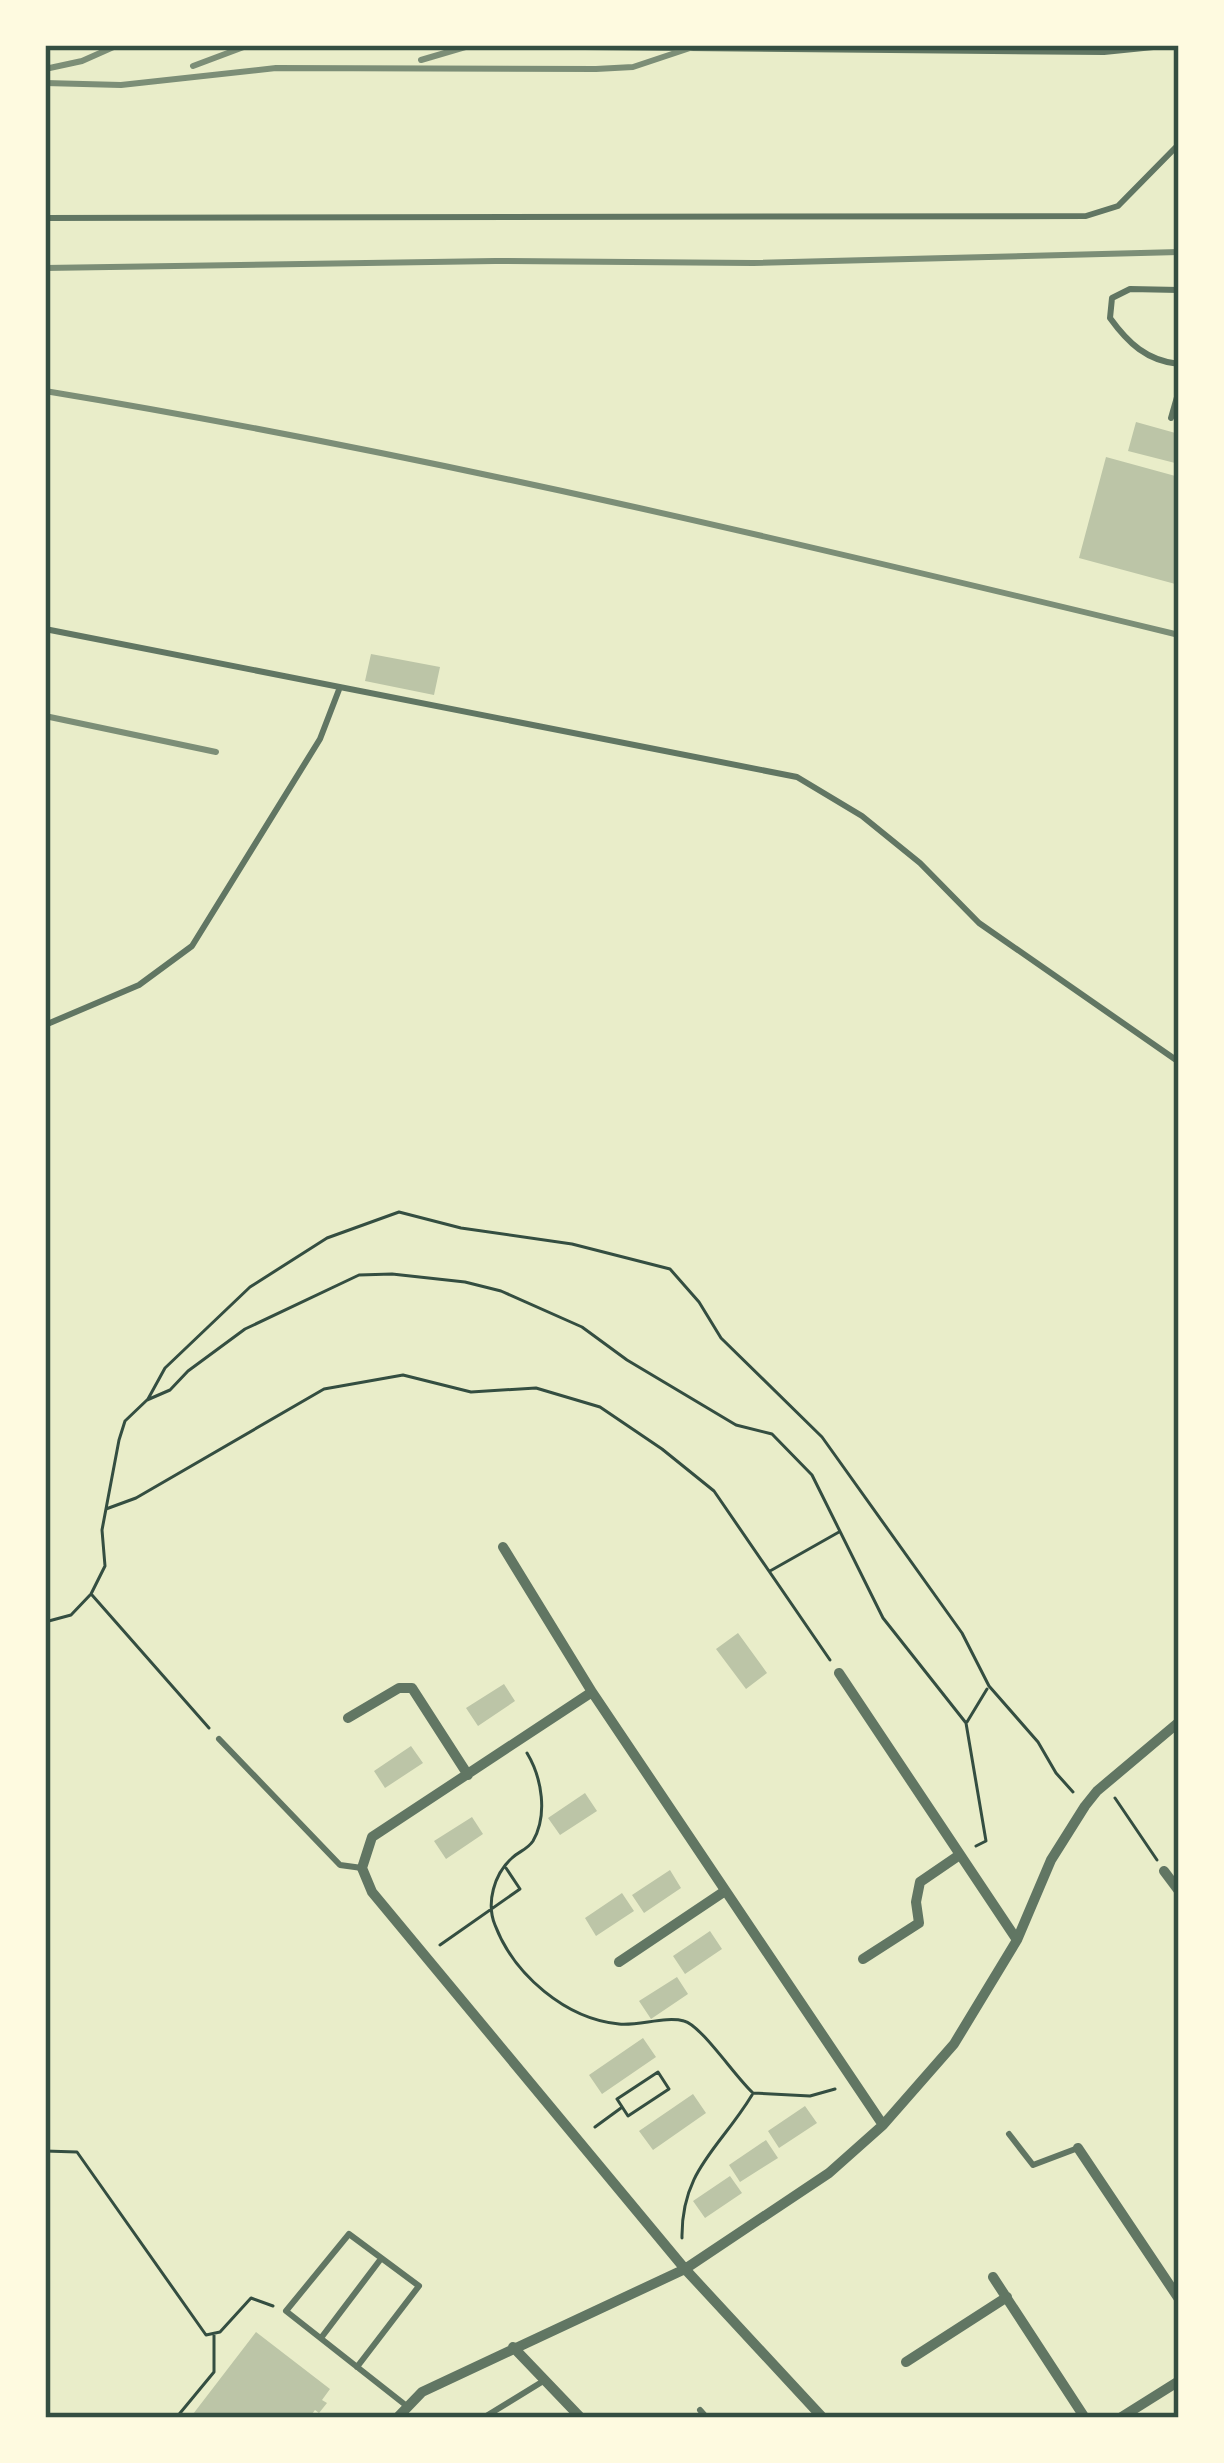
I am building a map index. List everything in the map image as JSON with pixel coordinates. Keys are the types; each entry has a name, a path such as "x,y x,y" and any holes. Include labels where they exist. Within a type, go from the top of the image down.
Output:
{"street":[{"path":"503,1547 592,1692 883,2125"},
{"path":"839,1673 1017,1940"},
{"path":"347,1718 398,1688 412,1688 468,1775"},
{"path":"592,1692 372,1838 362,1868 372,1892 685,2269 823,2418"},
{"path":"398,2418 422,2392 685,2269 829,2173 883,2125 954,2044 1017,1940 1051,1860 1085,1806 1179,1722"},
{"path":"863,1959 919,1923 920,1882 958,1856"},
{"path":"1164,1871 1179,1891"},
{"path":"619,1962 725,1891"},
{"path":"1078,2148 1179,2300"},
{"path":"993,2277 1085,2418"},
{"path":"906,2362 1006,2296"},
{"path":"514,2347 581,2418"},
{"path":"1120,2418 1179,2381"}],"lane":[{"path":"390,45 1104,52 1173,45"},
{"path":"45,218 1086,216 1118,206 1179,143"},
{"path":"1179,290 1130,289 1112,298 1110,318 1128,343 1160,362 1179,364"},
{"path":"1171,418 1179,390"},
{"path":"45,629 797,777 862,816 920,863 979,923 1179,1062"},
{"path":"45,1025 140,985 192,946 320,739 340,687"},
{"path":"219,1739 340,1865 362,1868"},
{"path":"1010,2134 1033,2165 1078,2148"},
{"path":"357,2367 419,2286 349,2234 286,2311 320,2338 408,2407"},
{"path":"320,2338 381,2258"},
{"path":"483,2418 544,2380"},
{"path":"700,2410 707,2418"}],"path":[{"path":"45,1622 71,1615 91,1594 105,1566 105,1509 125,1421 147,1400 165,1368 250,1287 327,1238 399,1212 461,1228 572,1244 670,1269 699,1302 721,1338 822,1437 962,1633 989,1686 1085,1806"},
{"path":"147,1400 170,1390 245,1329 359,1275 465,1282 502,1291 582,1327 627,1360 736,1425 772,1434 812,1475 884,1618 966,1723 986,1841 958,1856"},
{"path":"105,1509 136,1498 325,1389 403,1375 471,1392 536,1388 600,1408 714,1491 839,1673"},
{"path":"770,1571 840,1532"},
{"path":"91,1594 219,1739"},
{"path":"966,1723 989,1686"},
{"path":"1097,1791 1115,1798 1164,1871"},
{"path":"426,1956 520,1889 506,1866"},
{"path":"658,2072 669,2089 628,2116 623,2108 617,2099 658,2072"},
{"path":"682,2238 689,2186 753,2093"},
{"path":"595,2127 623,2108"},
{"path":"45,2151 77,2152 206,2335 220,2332 251,2298 286,2311"},
{"path":"176,2418 214,2372 214,2333"}],"building":[{"path":"1136,422 1179,434 1179,464 1128,451"},
{"path":"1106,457 1179,477 1179,585 1079,558"},
{"path":"371,654 440,667 434,695 365,681"},
{"path":"738,1633 767,1673 746,1689 716,1649"},
{"path":"504,1684 515,1701 478,1726 466,1708"},
{"path":"411,1746 423,1763 385,1788 374,1771"},
{"path":"585,1793 597,1811 560,1835 548,1818"},
{"path":"472,1817 483,1834 446,1859 434,1841"},
{"path":"670,1870 681,1888 644,1913 632,1895"},
{"path":"622,1893 634,1911 596,1936 585,1918"},
{"path":"710,1931 722,1949 685,1974 673,1956"},
{"path":"677,1977 688,1994 651,2019 639,2001"},
{"path":"643,2038 656,2057 602,2094 589,2075"},
{"path":"693,2094 706,2113 653,2150 639,2131"},
{"path":"805,2106 817,2123 779,2148 768,2131"},
{"path":"766,2140 778,2158 740,2182 729,2165"},
{"path":"730,2176 742,2193 705,2218 693,2201"},
{"path":"256,2332 330,2389 322,2400 327,2403 309,2418 290,2414 287,2418 190,2418"}],"railway":[{"path":"45,69 82,61 118,45"},
{"path":"193,66 249,45"},
{"path":"421,60 472,45"},
{"path":"45,83 121,85 276,68 633,67 699,45"},
{"path":"45,268 495,261 753,263 1179,252"},
{"path":"45,391 473,472 1179,635"},
{"path":"45,716 216,752"}]}
